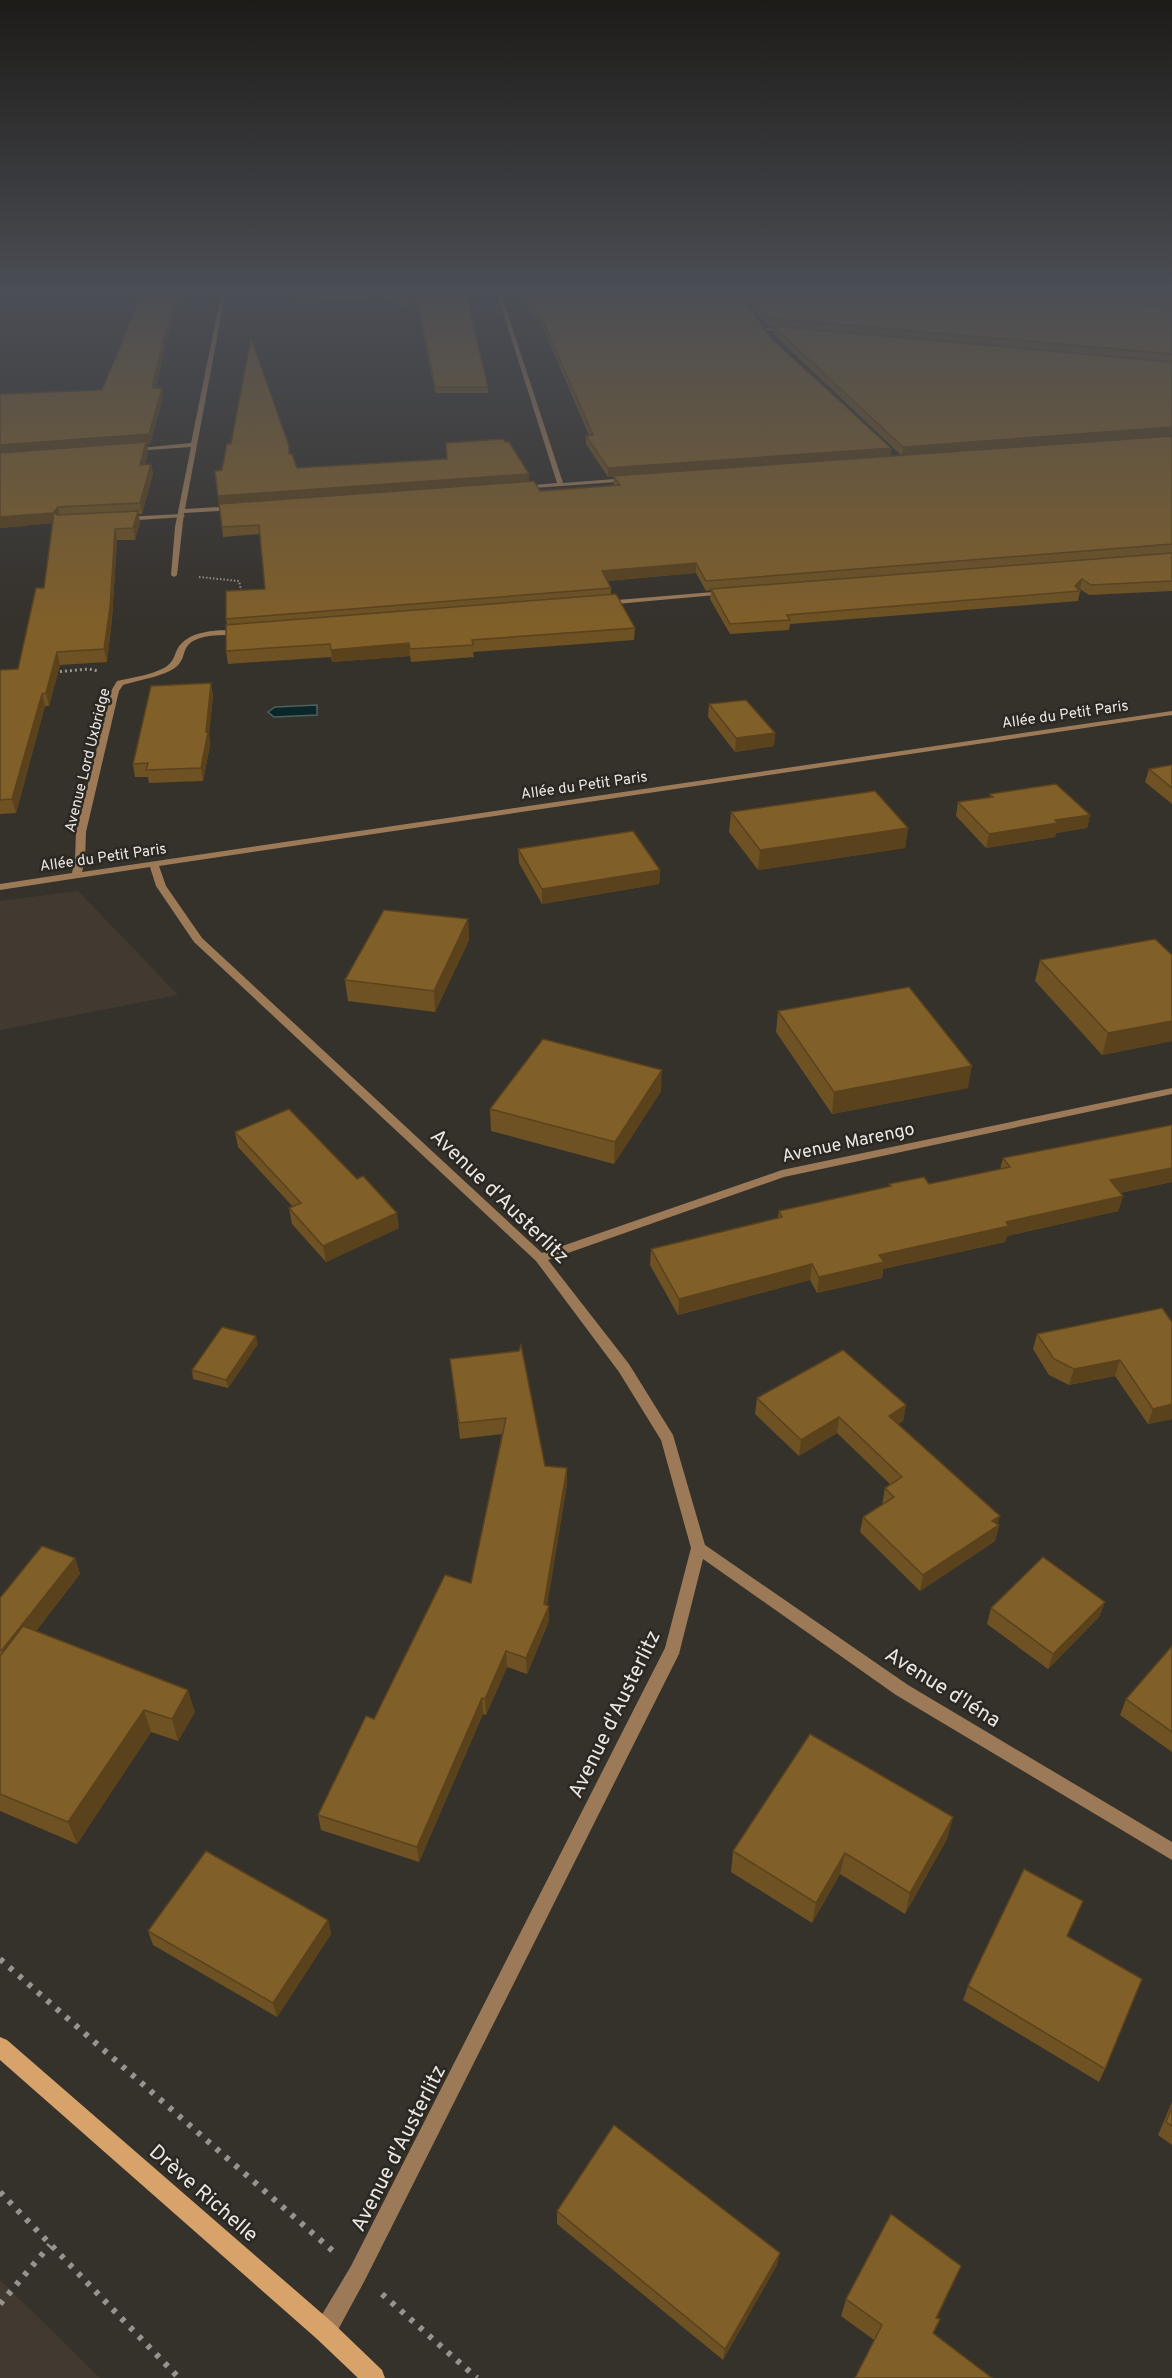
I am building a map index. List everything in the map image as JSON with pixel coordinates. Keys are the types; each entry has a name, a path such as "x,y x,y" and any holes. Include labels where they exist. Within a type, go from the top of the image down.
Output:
{"main road":[{"name":"Drève Richelle","path":"0,2047 325,2331 374,2378"}],"street":[{"path":"174,575 178,527 183,513 203,401"},
{"path":"534,401 561,485"},
{"path":"127,449 194,445"},
{"path":"513,489 631,480"},
{"path":"116,519 240,508"},
{"path":"592,604 734,593"},
{"name":"Avenue Lord Uxbridge","path":"76,876 80,861 81,832 115,691 120,682 167,670 177,662 178,651 194,638 249,631"},
{"name":"Allée du Petit Paris","path":"0,887 1172,713"},
{"name":"Avenue d'Austerlitz","path":"154,864 161,886 198,940 540,1258 624,1368 668,1439 698,1548 673,1649 358,2273 325,2331"},
{"name":"Avenue Marengo","path":"540,1258 782,1174 1172,1091"},
{"name":"Avenue d'Iéna","path":"698,1548 902,1690 1172,1852"}],"path":[{"path":"174,575 239,581 249,631"},
{"path":"45,672 89,669 131,678"},
{"path":"0,1959 477,2378"},
{"path":"0,2192 178,2378"},
{"path":"0,2304 50,2245"}],"shaded area":[{"path":"78,891 178,995 0,1030 0,901"},
{"path":"0,2280 100,2378 0,2378"}],"water":[{"path":"317,705 317,715 274,717 268,712 275,707"}],"building":[{"path":"0,401 158,401 149,434 0,445"},
{"path":"239,401 273,401 289,446 289,454 292,454 297,468 447,459 446,443 504,439 505,442 509,442 529,474 218,496 215,471 222,470 227,444 231,444"},
{"path":"578,401 840,401 891,448 608,468 586,436 593,435"},
{"path":"854,401 1172,401 1172,427 903,447"},
{"path":"1172,436 1172,544 706,581 696,563 602,571 611,588 226,619 226,591 265,589 259,525 222,527 219,504 534,481 540,491 620,485 613,476"},
{"path":"146,442 140,465 151,464 140,503 58,507 53,513 0,517 0,453"},
{"path":"138,511 133,528 115,529 110,607 104,649 57,652 46,693 42,694 12,799 0,800 0,670 18,669 36,588 44,588 54,513 58,515"},
{"path":"1172,553 1172,581 1091,585 1082,579 1075,586 1080,591 787,615 790,620 730,624 711,589"},
{"path":"616,594 635,628 472,640 473,645 410,649 409,643 331,650 330,644 226,651 226,625"},
{"path":"211,683 206,732 208,732 201,768 146,770 148,763 133,764 151,686"},
{"path":"746,700 775,733 736,738 709,704"},
{"path":"1172,765 1172,788 1149,769"},
{"path":"1056,784 1090,815 1055,820 1058,823 989,834 958,802 993,797 990,794"},
{"path":"875,791 908,828 760,850 731,812"},
{"path":"633,831 660,870 542,889 518,849"},
{"path":"384,910 468,919 434,991 345,980"},
{"path":"1155,939 1172,955 1172,1021 1108,1033 1040,960"},
{"path":"909,987 972,1066 834,1092 778,1011"},
{"path":"543,1039 662,1070 615,1142 490,1109"},
{"path":"289,1109 357,1179 363,1176 397,1213 323,1246 289,1208 301,1203 235,1132"},
{"path":"1172,1125 1172,1168 1110,1180 1123,1196 1006,1222 1009,1226 879,1255 884,1262 819,1277 812,1264 679,1299 651,1249 782,1217 779,1211 891,1186 889,1184 924,1177 929,1184 1010,1167 1003,1158"},
{"path":"1162,1308 1172,1322 1172,1404 1153,1409 1120,1360 1074,1369 1054,1359 1037,1334"},
{"path":"222,1327 256,1336 226,1380 192,1370"},
{"path":"521,1345 545,1466 567,1468 544,1604 549,1606 526,1658 506,1651 485,1699 482,1698 417,1847 318,1815 366,1716 374,1719 445,1575 471,1583 506,1418 459,1423 450,1359 519,1351"},
{"path":"843,1350 906,1405 889,1416 1000,1516 992,1521 999,1525 923,1575 863,1517 894,1497 885,1488 902,1477 839,1417 801,1440 757,1398"},
{"path":"42,1546 75,1558 0,1650 0,1598"},
{"path":"1043,1557 1105,1602 1053,1654 991,1608"},
{"path":"23,1626 188,1690 172,1719 144,1710 68,1822 0,1794 0,1656"},
{"path":"1172,1646 1172,1732 1126,1699"},
{"path":"810,1734 953,1817 910,1893 845,1853 816,1903 733,1851"},
{"path":"206,1851 328,1920 273,2003 148,1931"},
{"path":"1024,1869 1083,1901 1067,1936 1142,1979 1105,2069 968,1986"},
{"path":"1172,2107 1172,2126 1166,2122"},
{"path":"614,2125 780,2253 725,2349 557,2211"},
{"path":"891,2214 961,2266 936,2318 940,2319 933,2333 992,2378 855,2378 882,2325 846,2299"}]}
